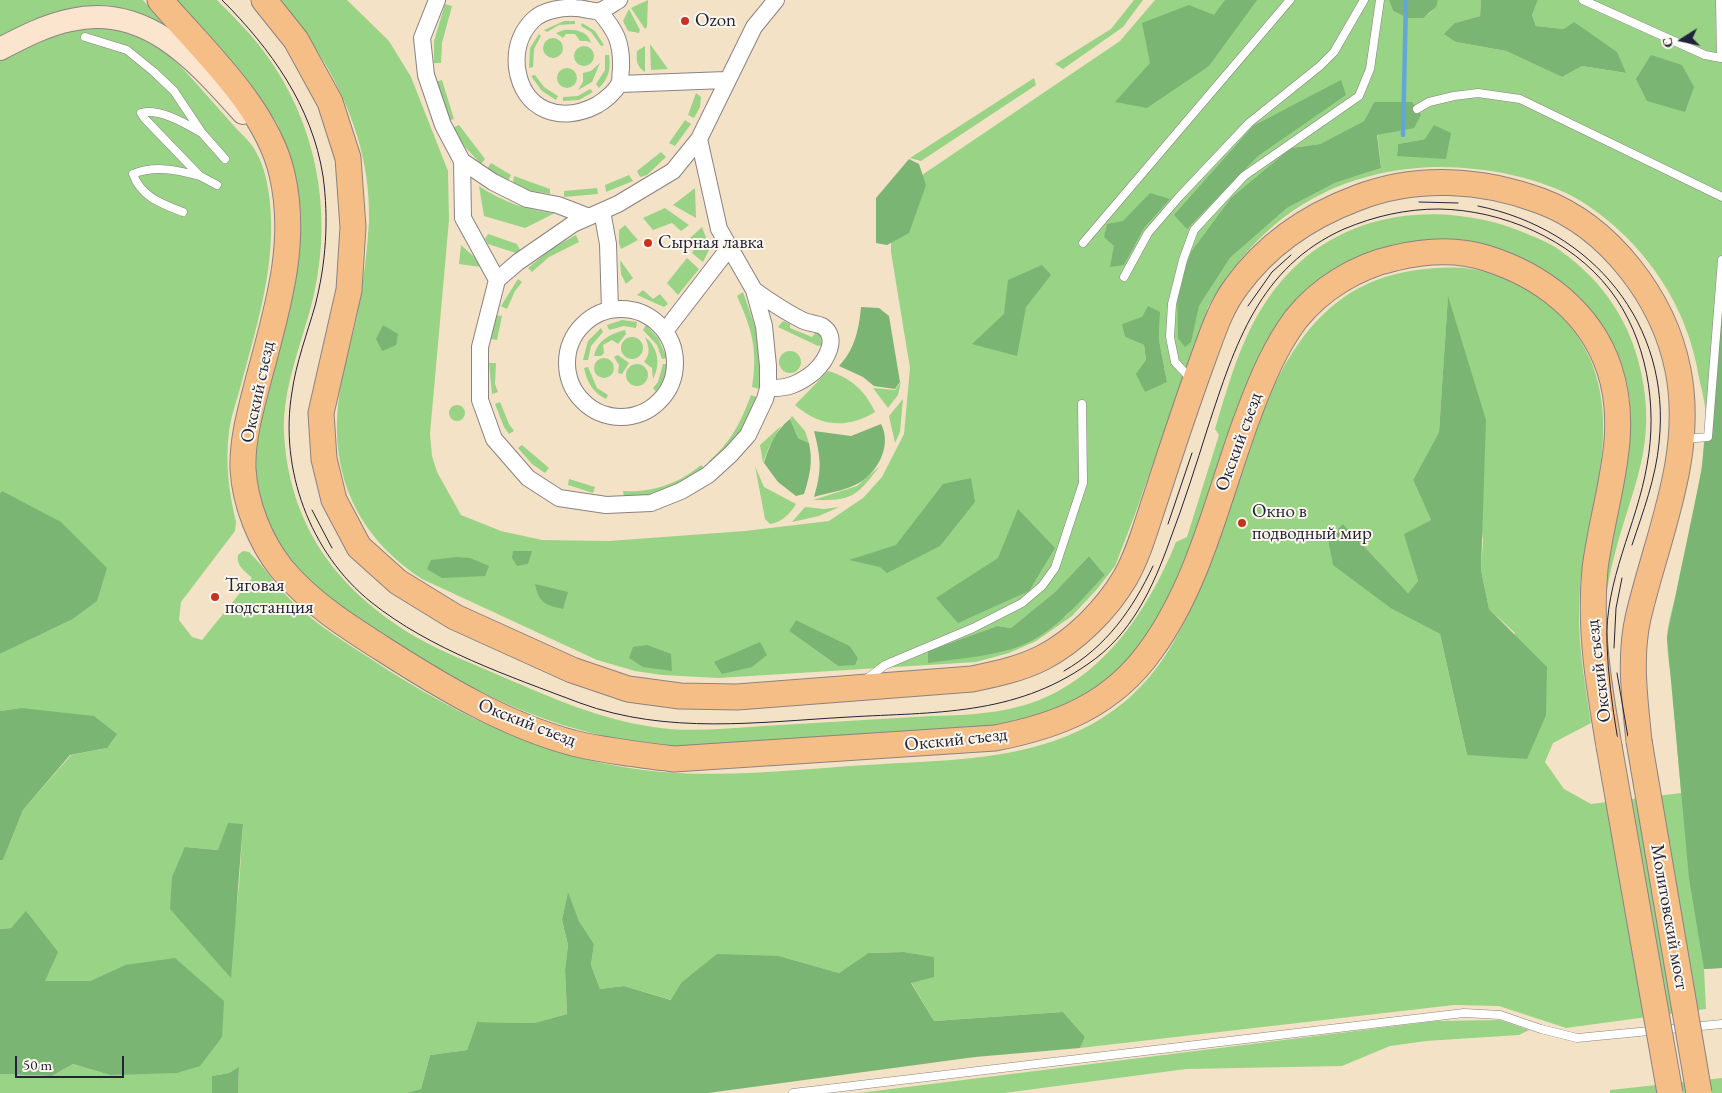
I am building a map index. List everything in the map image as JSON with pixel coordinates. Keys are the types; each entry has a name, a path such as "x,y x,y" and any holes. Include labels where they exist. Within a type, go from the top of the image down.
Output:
{"main road":[{"name":"Окский съезд","path":"160,0 245,101 267,135 276,156 286,192 289,237 286,269 247,424 243,469 248,500 256,524 281,568 303,592 341,622 475,704 526,727 573,742 623,753 674,759 713,758 995,738 1035,731 1082,711 1126,679 1149,653 1169,624 1189,580 1241,432 1268,366 1296,320 1324,292 1364,268 1404,256 1447,252 1483,256 1519,270 1549,288 1574,310 1589,329 1610,368 1616,395 1619,426 1615,465 1596,568 1592,609 1595,661 1609,746"},
{"name":"Окский съезд","path":"264,0 296,40 330,102 348,158 354,227 349,290 322,414 324,459 334,500 359,547 398,582 456,617 572,670 628,689 680,696 737,698 972,679 1010,671 1042,658 1073,637 1098,615 1125,578 1142,536 1220,315 1234,289 1261,257 1296,227 1329,208 1366,194 1406,185 1454,182 1522,194 1550,204 1574,218 1612,248 1644,288 1667,329 1678,370 1683,410 1682,439 1674,489 1638,619 1634,646 1633,674 1639,741"},
{"path":"0,49 45,28 70,20 101,16 129,20 174,44 251,122 276,156"},
{"name":"Молитовский мост","path":"1639,741 1699,1093"},
{"name":"Молитовский мост","path":"1609,746 1670,1093"}],"street":[{"path":"437,0 422,38 426,75 443,124 462,161 463,218 497,280"},
{"path":"599,11 615,30 620,45 622,53 620,84 604,101 582,112 557,114 534,103 519,81 516,58 520,36 534,19 554,9 576,8 599,11 619,0"},
{"path":"699,139 719,229 754,290 764,326 768,388 748,435 708,475 682,490 651,502 606,505 559,498 528,478 494,439 480,400 480,347 497,280 518,262 573,224 618,204 673,171 699,139 726,80 754,27 776,0"},
{"path":"620,84 726,80"},
{"path":"462,161 493,182 527,200 595,214"},
{"path":"595,214 608,244 610,310"},
{"path":"665,331 729,248"},
{"path":"754,290 801,320 821,326 829,332 832,343 828,353 816,369 799,383 783,389 768,388"},
{"path":"617,308 634,310 651,318 665,331 673,347 675,365 671,384 661,399 646,411 629,416 610,416 593,410 580,399 570,384 566,367 567,356 574,334 586,321 600,312 617,308"}],"lane":[{"path":"1083,243 1290,0"},
{"path":"1124,277 1148,233 1185,190 1248,123 1320,66 1334,52 1364,0"},
{"path":"1195,382 1175,362 1170,337 1172,304 1183,260 1194,230 1244,176 1359,96 1370,69 1380,0"},
{"path":"1583,0 1704,55 1721,58 1720,0"},
{"path":"85,37 127,50 154,72 174,91 202,133 225,159"},
{"path":"1417,108 1429,102 1478,93 1520,100 1722,197"},
{"path":"200,176 145,119 142,113 149,111 182,122 202,133"},
{"path":"183,212 156,202 137,186 133,174 147,168 178,170 200,176 217,185"},
{"path":"1682,439 1708,437 1722,260"},
{"path":"854,689 885,665 973,628 1022,603 1042,586 1055,568 1083,483 1082,404"},
{"path":"793,1093 1464,1013 1500,1015 1541,1029 1577,1038 1722,1024"}],"green space":[{"path":"0,0 143,0 174,36 152,22 0,39"},
{"path":"174,0 217,0 254,39 283,80 297,108 308,137 316,168 322,231 319,262 314,294 294,363 284,415 288,467 296,498 307,526 323,553 341,577 363,599 388,619 437,648 521,685 576,707 614,719 680,730 984,713 1011,709 1052,694 1077,680 1099,662 1118,641 1136,618 1151,593 1165,568 1176,542 1187,537 1219,435 1215,429 1237,361 1256,318 1282,280 1300,262 1325,243 1352,230 1381,220 1412,215 1473,218 1503,225 1548,243 1577,263 1590,276 1613,304 1622,320 1630,337 1641,372 1645,398 1645,443 1641,464 1613,560 1604,608 1605,582 1624,479 1631,427 1630,402 1625,376 1610,340 1587,307 1557,279 1523,259 1487,246 1448,241 1410,243 1372,252 1336,269 1303,293 1240,402 1193,539 1179,576 1163,610 1143,642 1118,670 1087,694 1048,713 1020,722 991,727 686,747 642,743 601,735 562,725 525,711 488,695 452,676 353,615 314,586 291,563 275,539 261,502 254,463 254,450 298,264 300,217 293,165 277,123 244,78"},
{"path":"277,0 347,0 389,41 411,77 448,171 449,220 430,434 432,456 437,472 461,515 501,531 542,540 609,541 745,531 829,521 863,498 882,477 904,434 910,368 891,252 891,212 922,175 1120,41 1155,0 1389,0 1393,11 1406,16 1419,17 1430,13 1438,0 1481,0 1480,16 1455,23 1456,42 1506,51 1562,77 1582,66 1625,73 1564,29 1536,26 1532,15 1538,0 1722,0 1722,968 1704,969 1706,1009 1566,1028 1499,1006 1454,1005 1080,1048 1085,1037 1063,1012 934,1021 911,982 934,957 904,952 868,953 839,973 779,956 681,983 672,1000 624,986 600,989 591,965 594,944 579,921 568,893 562,920 568,945 565,970 567,1014 534,1023 477,1022 467,1050 430,1055 421,1089 406,1093 238,1093 239,1068 229,1073 212,1076 212,1093 0,1093 0,1074 52,1076 73,1064 110,1075 125,965 90,981 45,981 27,912 11,928 0,929 0,860 3,860 23,810 71,755 107,748 21,708 0,711 0,654 71,620 2,491 0,493 0,61 26,48 73,30 95,27 117,28 139,35 161,49 184,70 251,145 262,164 267,183 271,226 268,271 259,315 229,432 228,477 236,522 235,531 181,602 179,620 192,637 202,640 252,578 238,562 238,555 243,551 249,552 290,600 306,614 344,642 407,682 441,702 511,735 585,759 623,767 663,772 718,774 981,757 1043,744 1073,733 1102,718 1129,698 1169,650 1199,590 1271,391 1304,336 1349,294 1410,271 1464,268 1509,280 1527,289 1558,313 1582,344 1591,361 1599,389 1603,417 1603,445 1584,559 1579,605 1581,656 1591,723 1553,743 1545,762 1564,789 1591,804 1681,793 1667,637 1702,462 1706,420 1704,399 1685,326 1674,302 1660,279 1626,237 1606,219 1568,194 1550,186 1512,175 1492,171 1434,167 1397,171 1362,178 1330,190 1301,205 1274,225 1250,249 1228,276 1208,307 1115,566 1072,616 1036,641 1009,653 976,662 718,678 662,675 635,671 597,660 422,579 399,562 379,542 363,521 351,498 343,473 338,447 337,419 341,381 357,316 363,281 369,222 368,191 364,161 356,131 345,102 331,74 297,23","holes":["1374,102 1381,168 1335,183 1287,208 1230,258 1199,306 1291,148 1320,144 1364,121","1425,139 1397,156 1398,144","1448,298 1483,540 1481,570 1489,609 1515,633 1467,755 1440,634 1392,609 1343,524 1408,593 1418,581 1405,534 1431,520 1413,480 1439,432","1160,312 1159,340 1167,382 1146,360 1144,345 1125,337 1123,324","1089,556 1105,575 1065,617 928,651 997,626 1011,628 1055,592","796,620 850,646 858,658 838,666 789,631","243,824 234,928 185,847 218,850"]},
{"path":"648,0 647,27 645,29 631,8"},
{"path":"1134,0 1143,0 1123,27 1063,69 1055,64 1111,29"},
{"path":"1225,0 1257,0 1209,66 1147,108 1115,102 1150,63 1142,23 1189,5 1214,15"},
{"path":"1389,0 1438,0 1436,7 1423,18 1408,18 1393,11"},
{"path":"1481,0 1538,0 1532,15 1536,26 1564,29 1574,22 1617,52 1626,73 1582,66 1562,77 1506,51 1456,42 1444,34 1455,23 1480,16"},
{"path":"445,4 452,6 442,43 441,63 434,63 434,41"},
{"path":"629,9 640,30 639,33 628,31 623,21"},
{"path":"564,21 575,21 575,24 559,25 547,32 544,30"},
{"path":"582,23 595,31 604,45 601,46 591,32 581,26"},
{"path":"564,30 584,33 591,43 580,41 575,34 566,34 563,38 556,33"},
{"path":"539,34 541,36 534,49 533,67 529,68 530,48"},
{"path":"553,38 560,41 563,48 560,55 553,58 546,55 543,48 546,41"},
{"path":"650,44 668,69 651,70"},
{"path":"584,46 591,49 594,56 591,63 584,66 577,63 574,56 577,49"},
{"path":"645,46 645,72 639,66 637,51"},
{"path":"605,55 609,55 610,64 607,77 599,88 596,84 605,70"},
{"path":"1651,55 1682,65 1694,87 1685,112 1647,101 1636,79"},
{"path":"600,63 592,82 578,90 583,82 583,73 591,71"},
{"path":"567,68 574,71 577,78 574,85 567,88 560,85 557,78 560,71"},
{"path":"535,75 544,87 558,96 556,100 542,91 531,76"},
{"path":"1034,78 1036,85 921,161 910,158"},
{"path":"442,80 454,119 448,121 435,82"},
{"path":"1341,80 1346,95 1258,156 1187,229 1174,215 1253,126"},
{"path":"590,89 593,92 579,100 563,101 563,97 578,96"},
{"path":"696,93 701,97 700,107 694,118 688,115"},
{"path":"1374,102 1412,102 1421,115 1414,128 1377,135 1381,168 1335,183 1287,208 1230,258 1199,306 1191,342 1185,347 1178,338 1177,288 1191,252 1231,198 1291,148 1320,144 1364,121"},
{"path":"685,120 691,124 675,146 669,143"},
{"path":"459,125 485,159 481,164 465,147 452,128"},
{"path":"1434,125 1451,133 1446,159 1397,156 1398,144 1425,139"},
{"path":"661,152 666,157 647,175 640,177 637,171"},
{"path":"909,159 919,164 926,185 909,233 887,245 876,243 876,198"},
{"path":"491,163 511,175 508,181 487,169"},
{"path":"629,175 633,181 606,192 605,185"},
{"path":"514,176 550,189 550,194 527,190 513,183"},
{"path":"479,186 497,197 515,204 534,210 555,213 525,228 484,216"},
{"path":"597,188 598,194 564,197 564,191"},
{"path":"695,188 696,218 673,205"},
{"path":"1150,193 1170,199 1144,228 1124,265 1110,267 1114,246 1104,237 1107,224 1123,221"},
{"path":"665,208 689,225 681,231 672,223 653,230 643,218"},
{"path":"625,225 638,240 621,249 619,230"},
{"path":"702,227 710,248 703,262 692,253 695,246 690,238"},
{"path":"488,234 517,244 520,250 516,253 488,244 485,239"},
{"path":"576,235 579,242 549,257 532,272 528,268 551,249"},
{"path":"461,245 481,263 481,267 459,264"},
{"path":"687,258 699,269 678,295 667,283"},
{"path":"620,260 633,278 626,284 621,274"},
{"path":"1042,265 1051,275 1026,307 1017,356 972,344 1004,314 1008,280"},
{"path":"518,279 522,282 515,291 507,309 501,306"},
{"path":"643,290 653,299 660,294 668,304 664,307 637,295"},
{"path":"743,292 760,341 760,389 752,387 754,350 747,319 737,296"},
{"path":"1448,296 1486,420 1481,570 1489,609 1547,667 1546,715 1527,759 1467,755 1440,634 1392,609 1333,565 1328,539 1343,524 1408,593 1418,581 1404,534 1431,520 1413,480 1439,432"},
{"path":"1148,306 1160,312 1159,340 1167,382 1145,392 1136,374 1146,360 1144,345 1125,337 1122,324 1142,317"},
{"path":"861,307 879,308 889,316 900,382 895,389 874,386 863,377 839,366 849,353 855,338"},
{"path":"496,315 502,316 497,340 491,339"},
{"path":"1722,315 1722,968 1704,969 1689,878 1667,637 1702,468 1706,417"},
{"path":"622,320 637,322 636,328 624,326 609,330 607,325"},
{"path":"783,321 790,324 790,328 812,337 815,333 820,335 822,345 818,346 778,327"},
{"path":"383,325 398,334 396,345 382,351 376,339"},
{"path":"646,325 658,338 667,358 662,359 657,345 643,330"},
{"path":"601,328 603,332 591,346 588,360 583,360 588,341"},
{"path":"625,330 626,334 618,344 612,340 603,345 604,353 601,356 594,356 602,341 615,333"},
{"path":"632,337 640,340 643,348 640,356 632,359 624,356 621,348 624,340"},
{"path":"645,337 653,346 657,356 657,368 653,379 652,368 644,362 649,350"},
{"path":"790,351 798,354 801,362 798,370 790,373 782,370 779,362 782,354"},
{"path":"618,355 629,363 622,374 618,373 619,365 614,357"},
{"path":"600,358 608,358 614,364 614,372 608,378 600,378 594,372 594,364"},
{"path":"489,363 496,363 495,384 498,392 492,394"},
{"path":"637,364 645,367 648,375 645,383 637,386 629,383 626,375 629,367"},
{"path":"663,364 667,364 666,372 656,392 653,388 658,382"},
{"path":"588,367 597,388 608,395 606,399 594,390 589,382 584,368"},
{"path":"828,371 844,377 862,391 875,412 854,421 834,423 814,418 795,405"},
{"path":"901,382 898,395 888,408 873,388 895,390"},
{"path":"751,395 759,398 749,423 714,467 709,461 717,454 734,431"},
{"path":"903,399 900,432 895,443 889,416"},
{"path":"500,402 514,431 509,434 504,427 495,404"},
{"path":"457,405 463,407 465,413 463,419 457,421 451,419 449,413 451,407"},
{"path":"792,416 805,431 809,443 798,438 790,419"},
{"path":"790,419 798,438 809,443 811,456 804,494 796,496 778,482 764,463 774,439"},
{"path":"881,424 885,442 884,451 876,468 870,475 863,481 850,487 814,497 820,464 814,431 851,436"},
{"path":"781,426 769,447 763,463 760,445"},
{"path":"522,445 549,468 545,473 532,464 518,448"},
{"path":"701,465 706,470 659,494 624,498 623,491 665,486 684,477"},
{"path":"755,466 764,487 796,504 785,517 774,523 770,524 765,519"},
{"path":"880,466 865,485 852,495 845,498 813,500 857,486"},
{"path":"971,478 975,502 940,546 887,573 880,567 849,560 896,545 943,484"},
{"path":"569,479 595,487 593,493 568,485"},
{"path":"2,491 61,522 107,568 97,601 71,620 0,654 0,493"},
{"path":"805,507 824,509 839,507 819,516 792,522"},
{"path":"1018,509 1055,548 1029,591 958,623 936,598 998,558"},
{"path":"513,551 532,551 528,564 517,566 512,558"},
{"path":"1089,556 1105,575 1072,610 1044,634 1009,650 982,656 928,663 928,651 997,626 1011,628 1055,592"},
{"path":"457,557 470,558 489,566 485,576 442,578 427,569 431,560"},
{"path":"535,584 568,592 563,609 544,602"},
{"path":"796,620 850,646 858,658 855,665 838,666 789,631"},
{"path":"760,642 767,655 752,667 722,674 714,662"},
{"path":"647,645 671,654 672,671 643,667 629,658 633,647"},
{"path":"21,708 94,716 117,734 107,748 70,755 23,810 3,860 0,860 0,711"},
{"path":"228,823 243,824 231,978 170,909 172,877 185,847 218,850"},
{"path":"568,892 579,921 594,944 591,965 600,989 624,986 671,1000 681,983 717,954 779,956 839,973 868,953 904,952 934,957 934,977 911,983 934,1021 1063,1012 1085,1037 1080,1048 975,1057 708,1093 406,1093 421,1089 430,1055 467,1050 477,1022 534,1023 567,1014 565,970 568,945 562,920"},
{"path":"26,911 58,952 45,981 90,981 125,965 175,958 224,1001 222,1037 200,1066 177,1073 110,1075 73,1064 52,1076 0,1074 0,929 11,928"},
{"path":"1500,1020 1529,1030 1519,1035 1426,1041 1390,1046 1342,1066 1186,1069 1004,1093 859,1093 1436,1021"},
{"path":"239,1067 238,1093 212,1093 212,1076 229,1073"},
{"path":"1722,1078 1722,1093 1610,1093 1610,1090"}],"waterway":[{"path":"1403,135 1406,0"}],"tram line":[{"path":"222,0 257,38 287,80 309,126 318,150 323,176 326,225 322,274 315,306 296,370 289,421 290,450 295,479 304,507 316,534 331,559 350,582 371,602 394,619 445,648 471,660 526,683 613,713 680,723 713,724 942,712 1002,702 1031,694 1060,681 1088,664 1117,639 1148,593 1175,526 1218,397 1240,338 1254,312 1271,287 1291,264 1315,245 1344,229 1367,220 1391,214 1427,209 1463,211 1511,222 1534,231 1576,256 1610,290 1623,309 1641,351 1650,396 1651,420 1647,465 1616,575 1607,621 1607,644 1608,667 1617,735 1680,1093"},
{"path":"1419,202 1458,203"},
{"path":"1478,206 1519,218 1556,236 1589,260 1616,288 1638,322 1652,359 1660,400 1659,443 1652,482 1632,545"},
{"path":"1248,306 1272,272 1291,255"},
{"path":"1168,524 1192,453"},
{"path":"312,510 332,548"},
{"path":"1064,671 1093,651 1117,626 1137,597 1153,566"},
{"path":"1614,648 1616,608 1622,578"},
{"path":"1617,673 1689,1093"}],"place":[{"name":"Ozon","path":"685,21"},
{"name":"Сырная лавка","path":"648,243"},
{"name":"Окно в подводный мир","path":"1242,523"},
{"name":"Тяговая подстанция","path":"215,597"}]}
